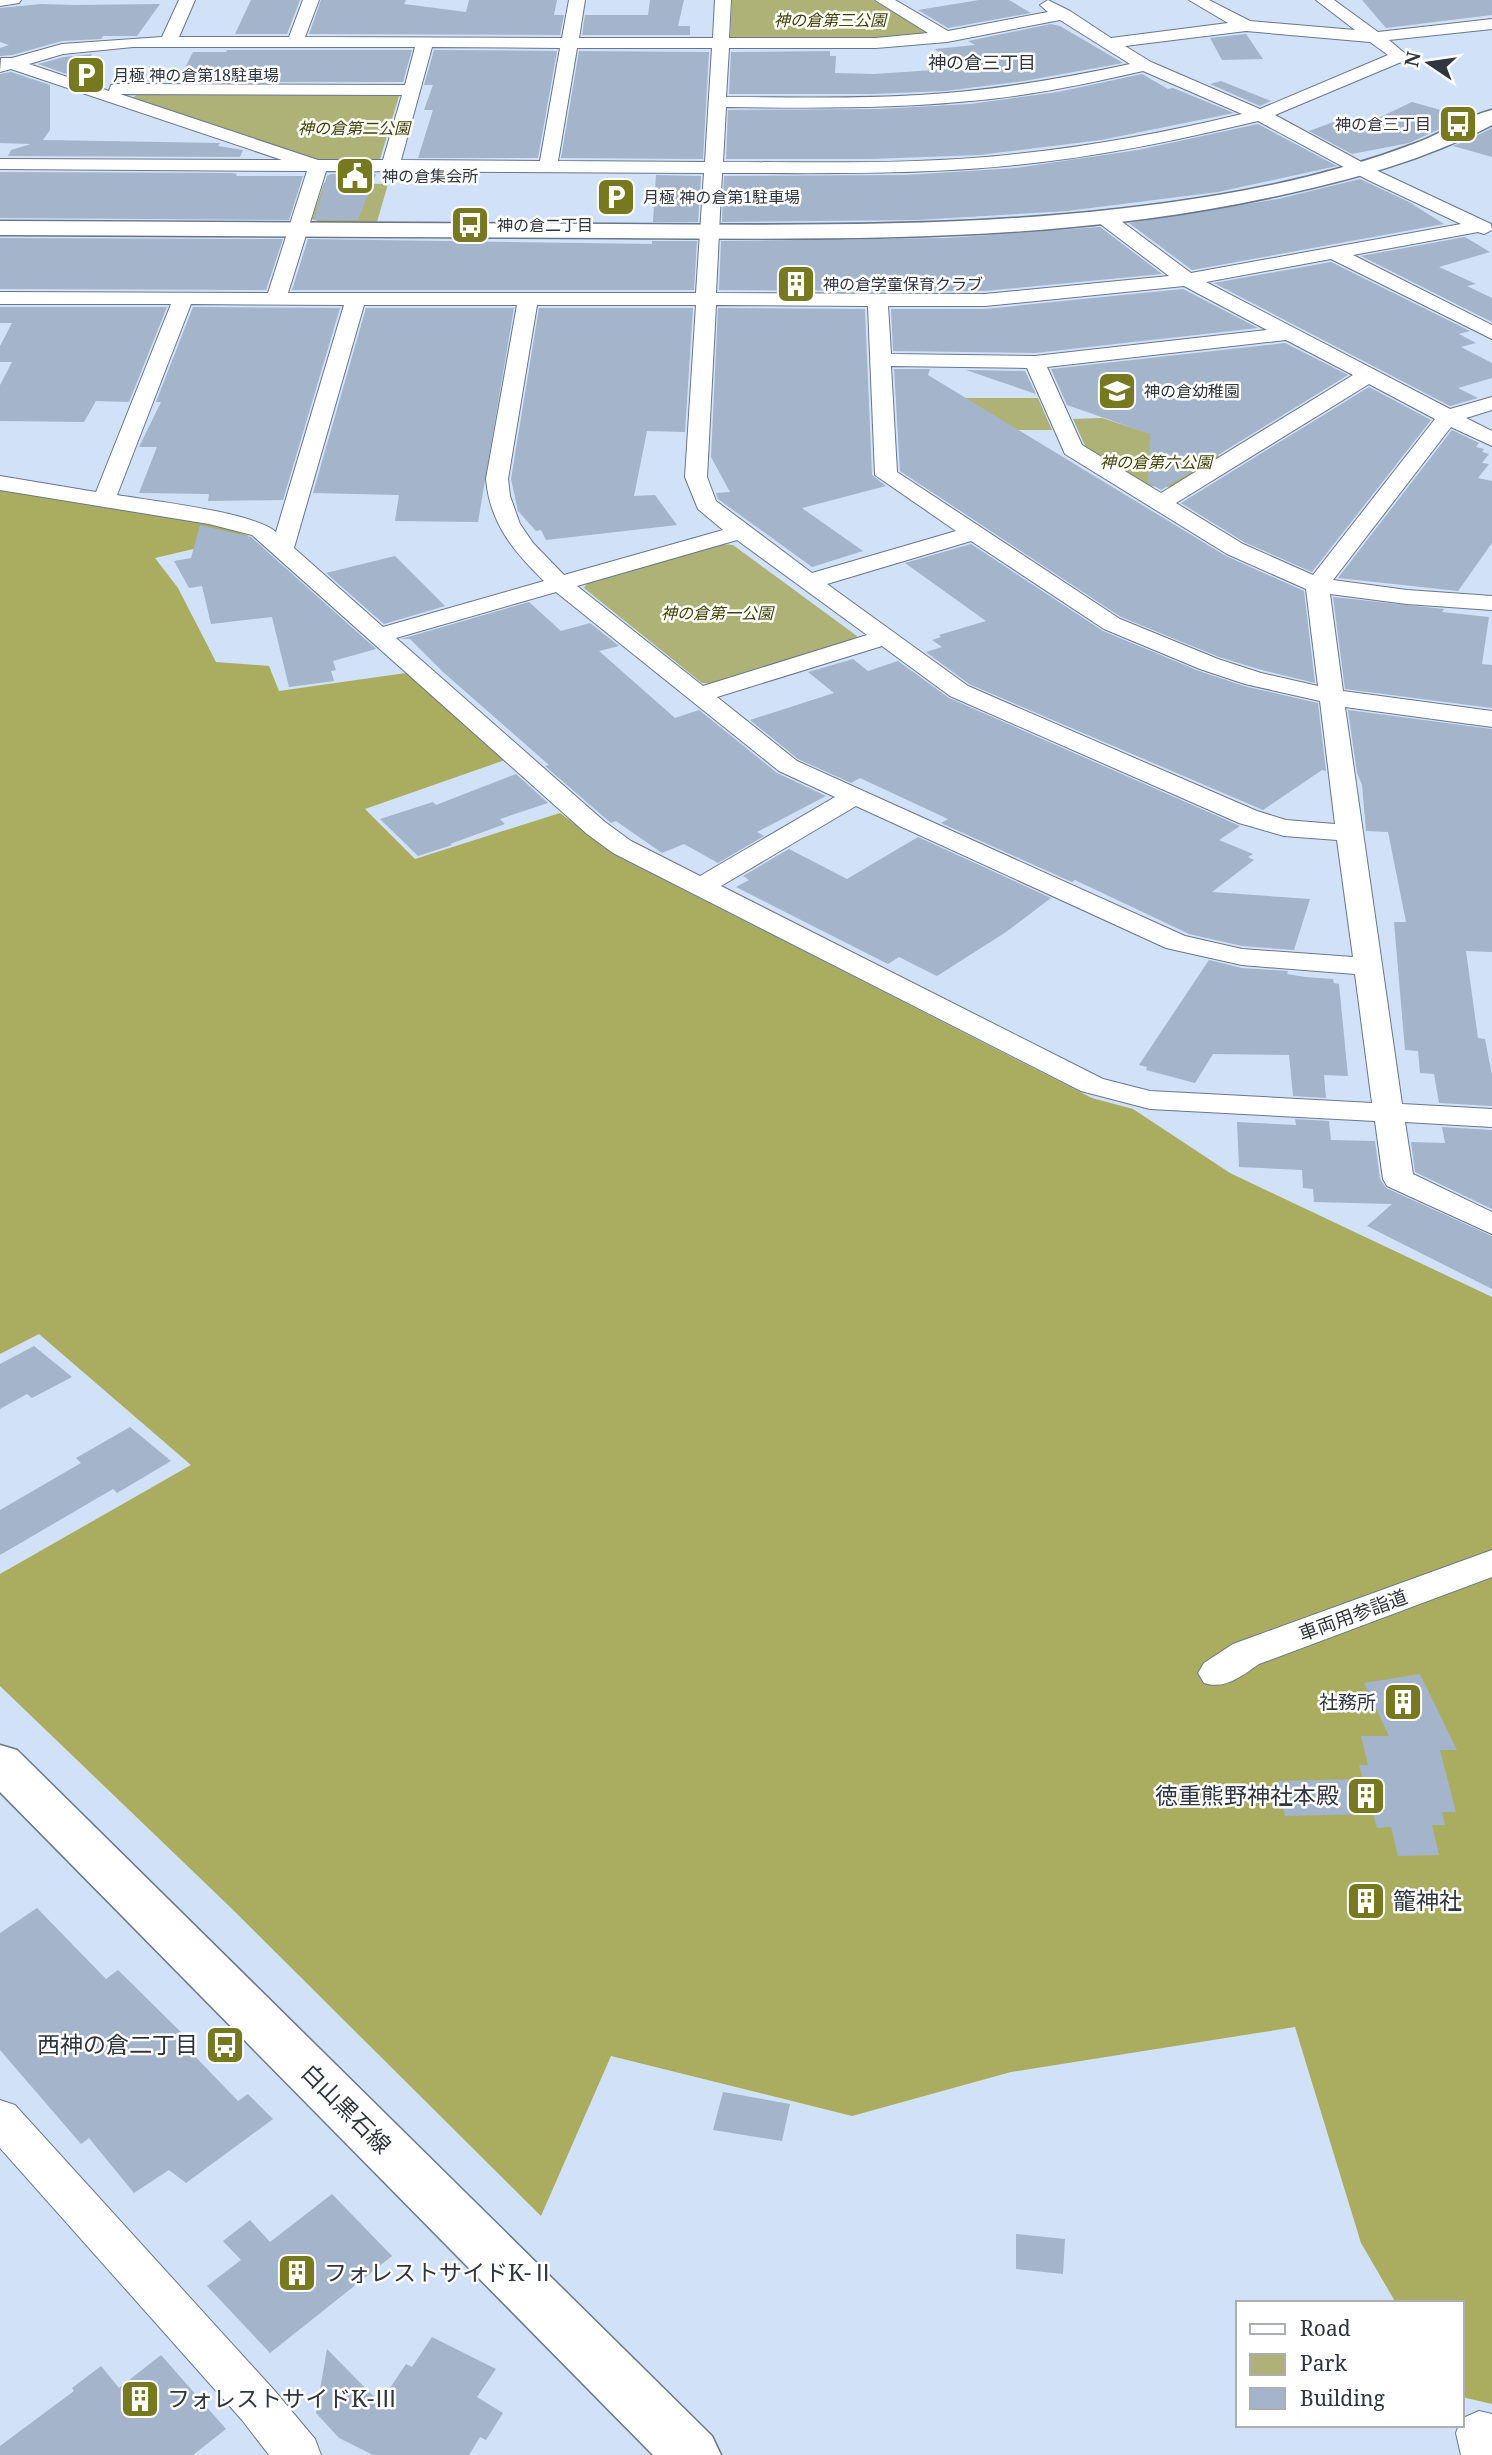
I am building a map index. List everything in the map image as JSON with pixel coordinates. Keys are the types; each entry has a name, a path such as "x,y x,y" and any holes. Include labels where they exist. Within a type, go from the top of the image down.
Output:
{"street":[{"path":"0,1 13,0"},
{"path":"168,42 187,0"},
{"path":"295,43 311,0"},
{"path":"548,166 577,0"},
{"path":"723,0 697,486 706,504 740,532 959,691 1248,817 1284,828 1349,833"},
{"path":"883,0 947,37"},
{"path":"1040,0 1145,66 1261,114 1361,169 1486,229"},
{"path":"1198,0 1246,26"},
{"path":"0,164 878,168 1015,160 1129,145 1261,114 1400,56 1324,0"},
{"path":"3,63 75,47 124,43 876,43 947,37 1064,15"},
{"path":"1109,43 1246,26 1374,37 1492,24"},
{"path":"390,166 425,43"},
{"path":"3,63 91,89 318,166"},
{"path":"718,102 881,102 953,98 1053,85 1145,66"},
{"path":"91,89 411,90"},
{"path":"0,228 944,231 1106,219 1255,196 1361,169 1426,148 1492,116"},
{"path":"276,299 318,166"},
{"path":"1106,219 1187,280 1492,440"},
{"path":"3,303 183,299 878,302 985,300 1187,280 1486,229"},
{"path":"1334,253 1492,333"},
{"path":"104,499 183,299"},
{"path":"283,548 355,300"},
{"path":"528,300 497,479 498,499 510,530 532,557 558,582 788,766 1176,942 1242,957 1368,967"},
{"path":"878,302 886,475 1112,624 1254,679 1331,696 1492,719"},
{"path":"881,360 1035,362 1287,334"},
{"path":"1035,362 1073,449 1234,549 1317,585 1407,597 1491,602"},
{"path":"1159,503 1368,376"},
{"path":"1492,403 1448,416 1317,585 1398,1179 1492,1224"},
{"path":"0,482 243,524 260,530 596,828 622,847 1092,1085 1150,1100 1492,1118"},
{"path":"381,635 558,582 740,532"},
{"path":"811,581 973,533"},
{"path":"701,694 886,637"},
{"path":"700,887 855,796"},
{"name":"車両用参詣道","path":"1217,1673 1246,1654 1492,1563"},
{"name":"白山黒石線","path":"0,1763 692,2455"},
{"path":"0,2118 258,2405 298,2455"},
{"path":"1484,2455 1479,2432 1492,2436"}],"green space":[{"name":"神の倉第三公園","path":"732,0 873,0 929,33 926,36 900,38 738,40 730,38"},
{"name":"神の倉第二公園","path":"140,93 399,96 380,159 373,162 322,161 132,98"},
{"path":"324,183 388,184 377,222 320,222 312,219"},
{"path":"953,398 1038,398 1052,430 957,430"},
{"name":"神の倉第六公園","path":"1102,418 1220,456 1172,487 1147,486 1086,448 1073,419"},
{"path":"0,490 213,524 249,536 155,558 178,588 216,662 269,666 279,691 406,673 505,760 365,809 415,859 560,813 617,856 1092,1098 1133,1109 1230,1173 1492,1297 1492,2404 1464,2397 1464,2301 1395,2301 1361,2243 1295,2027 1011,2072 852,2116 611,2056 541,2216 228,1905 0,1686 0,1574 191,1465 39,1334 0,1354"},
{"name":"神の倉第一公園","path":"721,544 733,545 857,636 854,642 716,684 702,683 584,588 588,582"}],"building":[{"path":"251,0 300,0 287,34 235,34"},
{"path":"321,0 406,0 404,4 466,12 469,0 557,0 554,15 564,15 560,35 309,34"},
{"path":"650,0 684,0 678,26 690,26 690,35 582,35 585,15 648,15"},
{"path":"979,0 1009,0 1031,13 948,28 918,10"},
{"path":"1362,0 1492,0 1492,15 1386,28"},
{"path":"41,4 160,4 137,36 103,36 101,39 62,41 0,56 0,48 9,45 0,42 0,8"},
{"path":"1051,24 1060,26 1123,63 1024,81 945,91 729,94 731,52 830,51 830,56 836,56 835,73 874,74 949,69 942,61 947,61 935,49 975,45 968,41"},
{"path":"1246,34 1263,59 1222,60 1210,38"},
{"path":"412,50 403,82 178,82 193,52"},
{"path":"434,50 557,51 538,158 418,158 433,110 424,110 433,85 424,85"},
{"path":"579,51 709,52 703,159 561,158"},
{"path":"92,54 78,78 38,64 64,57"},
{"path":"11,72 50,85 50,130 43,140 220,143 218,146 243,150 240,157 8,156 11,150 31,144 0,143 0,74"},
{"path":"1142,74 1168,89 1173,88 1234,113 1101,140 979,155 870,159 726,159 728,110 879,109 970,104 1058,92"},
{"path":"1221,81 1271,101 1260,106 1210,84"},
{"path":"1412,102 1466,117 1409,143 1352,154 1309,131 1339,120 1359,127"},
{"path":"1258,124 1337,166 1218,192 1067,211 917,220 722,222 724,176 906,175 1016,168 1138,150"},
{"path":"1492,128 1492,157 1453,146 1468,140"},
{"path":"0,172 303,176 289,220 0,218"},
{"path":"376,174 358,220 314,220 327,176"},
{"path":"656,175 701,176 698,222 653,222"},
{"path":"1360,179 1409,202 1444,224 1192,270 1129,223 1278,199"},
{"path":"1100,227 1162,274 985,291 719,290 721,241 947,238"},
{"path":"1465,237 1490,252 1439,267 1476,284 1467,286 1492,298 1492,322 1361,256"},
{"path":"0,238 283,239 266,290 0,289"},
{"path":"308,239 652,244 652,241 697,241 694,290 292,290"},
{"path":"1331,262 1470,331 1459,334 1476,343 1461,347 1492,363 1492,378 1458,388 1478,398 1450,406 1214,283"},
{"path":"1183,289 1258,328 1035,353 893,351 891,309 985,309"},
{"path":"0,307 167,307 129,402 96,401 84,422 0,421 0,385 12,362 0,362 0,346 12,323 0,323"},
{"path":"193,307 340,308 283,500 208,501 209,494 139,493 157,447 139,447 161,402 156,402"},
{"path":"366,308 514,308 478,522 395,521 399,495 313,493"},
{"path":"539,308 693,308 685,432 647,431 634,496 655,495 677,525 546,540 541,530 536,531 518,511 511,479"},
{"path":"718,308 865,309 872,475 886,486 802,508 863,551 812,567 718,499 716,493 730,492 711,457"},
{"path":"1285,343 1348,375 1161,490 1148,482 1150,434 1067,405 1051,369"},
{"path":"894,369 930,369 928,375 1226,556 1304,591 1315,683 1219,657 1121,617 900,471"},
{"path":"966,370 1025,371 1036,394"},
{"path":"1369,387 1431,420 1312,572 1244,542 1181,503"},
{"path":"1452,430 1479,443 1476,447 1489,454 1482,463 1489,464 1478,478 1492,481 1492,543 1458,591 1338,578"},
{"path":"200,525 251,537 376,649 333,661 336,670 331,671 334,681 289,687 272,617 211,624 202,586 189,588 174,561 191,558"},
{"path":"971,544 1103,631 1199,671 1244,686 1318,703 1326,771 1322,770 1263,810 969,684 926,652 942,647 932,640 941,637 939,635 986,621 905,563"},
{"path":"395,556 445,606 384,624 326,573"},
{"path":"1333,597 1444,609 1442,612 1489,617 1482,664 1492,665 1492,708 1345,689"},
{"path":"529,602 561,631 590,623 619,646 599,651 675,718 699,710 777,773 826,796 757,832 764,836 718,863 684,844 662,853 616,821 611,823 545,766 549,765 443,672 410,639 401,639"},
{"path":"853,659 868,671 898,661 949,698 1240,826 1219,840 1253,854 1248,857 1254,860 1212,892 1310,899 1294,950 1242,946 1189,934 1075,880 1072,882 941,823 948,819 860,778 851,783 798,759 750,720 834,693 808,672"},
{"path":"1348,710 1492,729 1492,952 1466,951 1478,1038 1485,1039 1492,1075 1492,1106 1439,1103 1434,1074 1420,1073 1418,1051 1405,1050 1394,922 1406,922 1388,832 1366,831 1362,785 1357,773"},
{"path":"516,774 548,803 500,819 505,824 450,844 452,845 418,856 380,819 433,802 436,805"},
{"path":"918,837 1051,898 1006,932 937,976 899,957 888,964 736,887 749,880 743,876 789,849 847,879"},
{"path":"1209,960 1242,968 1288,971 1287,974 1333,979 1334,983 1339,984 1348,1076 1324,1075 1326,1098 1293,1096 1289,1055 1213,1054 1195,1083 1146,1070 1147,1067 1139,1065"},
{"path":"1295,1119 1329,1121 1331,1140 1375,1141 1380,1179 1386,1188 1492,1236 1492,1289 1367,1226 1392,1204 1314,1202 1313,1189 1303,1188 1302,1170 1239,1167 1237,1122 1296,1125"},
{"path":"1442,1127 1492,1130 1492,1209 1415,1172 1411,1142 1445,1143"},
{"path":"34,1346 72,1377 32,1398 27,1394 0,1409 0,1364"},
{"path":"130,1427 171,1461 117,1493 113,1489 0,1555 0,1510 81,1463 76,1458"},
{"name":"徳重熊野神社本殿","path":"1420,1674 1457,1750 1440,1750 1456,1812 1442,1812 1445,1825 1432,1825 1439,1855 1398,1856 1391,1827 1377,1828 1373,1814 1285,1816 1278,1781 1363,1779 1359,1765 1368,1765 1361,1736 1389,1736 1364,1683"},
{"path":"37,1908 106,1979 118,1970 192,2043 186,2047 238,2101 248,2094 273,2119 186,2183 169,2170 134,2193 89,2138 81,2144 0,2050 0,1933"},
{"path":"723,2092 790,2104 782,2141 713,2130"},
{"name":"フォレストサイドK-Ⅱ","path":"332,2194 392,2256 270,2353 207,2286 241,2260 223,2241 250,2220 270,2242"},
{"path":"1016,2234 1065,2239 1063,2274 1016,2269"},
{"path":"432,2337 496,2369 477,2397 503,2413 486,2440 480,2437 469,2455 373,2455 339,2438 316,2413 327,2349 380,2403 406,2364 412,2367"},
{"name":"フォレストサイドK-Ⅲ","path":"161,2355 226,2429 193,2455 0,2455 0,2446 74,2391 72,2388 101,2366 119,2388"}],"place":[{"name":"月極 神の倉第18駐車場","path":"86,75"},
{"name":"神の倉三丁目","path":"1458,124"},
{"name":"神の倉集会所","path":"355,176"},
{"name":"月極 神の倉第1駐車場","path":"616,197"},
{"name":"神の倉二丁目","path":"470,225"},
{"name":"神の倉学童保育クラブ","path":"796,284"},
{"name":"神の倉幼稚園","path":"1117,391"},
{"name":"社務所","path":"1403,1702"},
{"name":"徳重熊野神社本殿","path":"1366,1796"},
{"name":"籠神社","path":"1366,1901"},
{"name":"西神の倉二丁目","path":"225,2045"},
{"name":"フォレストサイドK-Ⅱ","path":"297,2273"},
{"name":"フォレストサイドK-Ⅲ","path":"140,2399"}],"district":[{"name":"神の倉三丁目","path":"982,63"}]}
